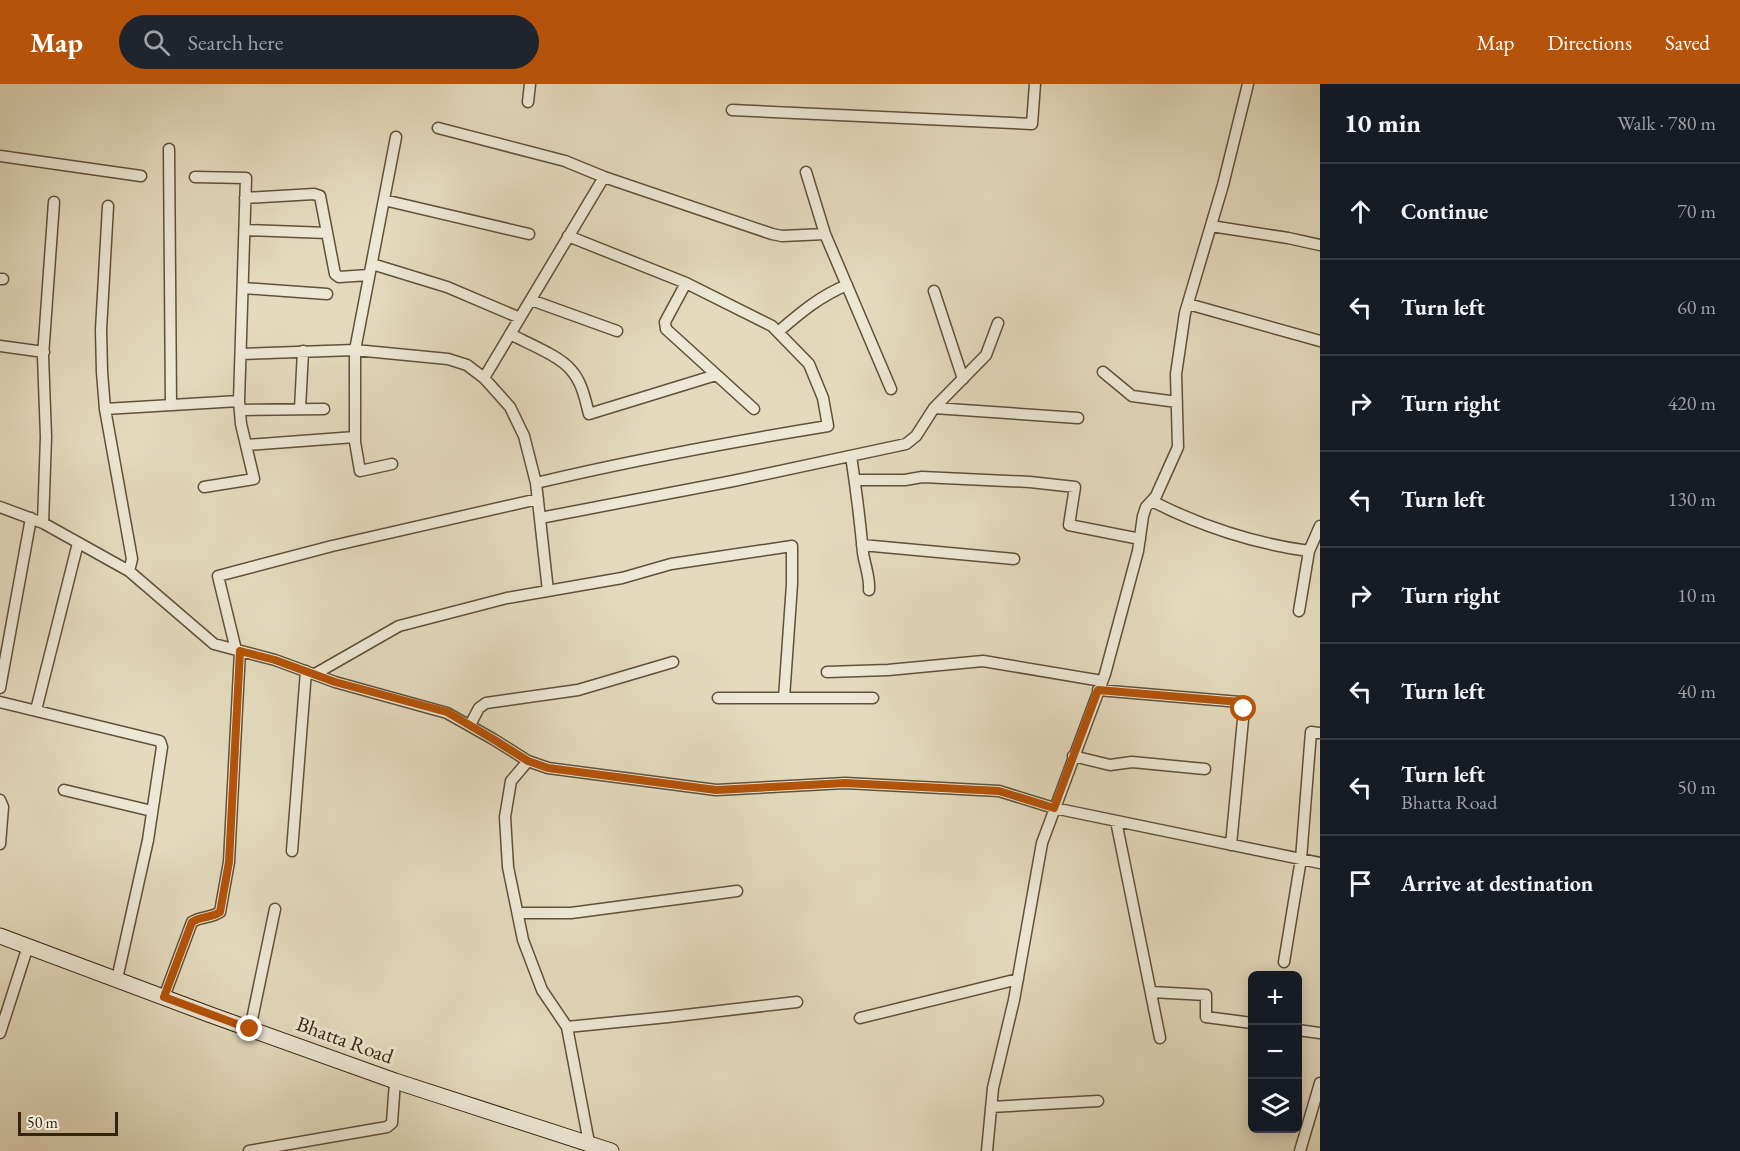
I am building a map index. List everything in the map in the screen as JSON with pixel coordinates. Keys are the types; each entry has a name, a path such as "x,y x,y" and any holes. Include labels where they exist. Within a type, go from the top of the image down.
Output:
{"main road":[{"name":"Bhatta Road","path":"0,936 396,1081 590,1147 611,1151"}],"street":[{"path":"528,102 530,84"},
{"path":"732,110 1032,124 1035,84"},
{"path":"987,1151 993,1088 1018,979 1042,843 1100,686 1138,551 1146,507 1160,489 1178,447 1176,374 1185,313 1223,185 1248,84"},
{"path":"438,128 565,161 604,177 772,234 782,236 825,234"},
{"path":"392,464 360,471 355,437 355,350 396,137"},
{"path":"169,149 171,405"},
{"path":"0,156 141,176"},
{"path":"806,172 825,234 891,389"},
{"path":"195,177 246,178 240,406 254,479 204,487"},
{"path":"484,378 604,177"},
{"path":"245,198 314,194 320,196 335,274 339,276 369,275"},
{"path":"384,200 529,234"},
{"path":"44,524 46,437 44,352 54,202"},
{"path":"108,206 101,330 105,409 132,559 129,571"},
{"path":"1211,226 1288,238 1320,246"},
{"path":"245,230 327,233"},
{"path":"536,483 752,438 828,426 823,398 809,364 772,326 686,283 568,236"},
{"path":"372,264 447,287 520,318"},
{"path":"686,283 665,322 666,329 754,410"},
{"path":"778,332 827,293 847,285"},
{"path":"243,288 327,294"},
{"path":"934,291 963,379"},
{"path":"531,300 617,331"},
{"path":"1188,304 1320,341"},
{"path":"540,518 733,482 906,444 916,436 934,408 986,355 998,323"},
{"path":"510,334 564,363 572,371 582,388 589,414 716,375"},
{"path":"0,346 44,352"},
{"path":"241,354 355,350 448,359 467,365 484,378 510,406 524,436 536,483 548,591"},
{"path":"300,409 303,351"},
{"path":"1103,372 1132,396 1177,402"},
{"path":"105,409 171,405 324,409"},
{"path":"934,408 1078,418"},
{"path":"246,445 355,437"},
{"path":"851,456 869,590"},
{"path":"855,480 905,480 922,477 1030,482 1075,487 1069,525 1140,539"},
{"path":"164,997 192,922 220,912 229,862 238,650 218,576 332,546 538,499"},
{"path":"1152,501 1189,519 1277,547 1309,552"},
{"path":"0,507 44,524 129,571 214,644 275,660 335,682 447,712 528,761 548,768 716,790 845,783 999,791 1054,808 1320,863"},
{"path":"0,688 31,518"},
{"path":"1299,611 1309,552 1320,526"},
{"path":"36,710 78,543"},
{"path":"862,545 1014,559"},
{"path":"311,673 399,626 507,598 622,578 671,564 792,546 792,584 784,698"},
{"path":"470,725 479,708 486,703 578,690 673,662"},
{"path":"827,672 888,670 983,662 1100,686 1240,702 1244,709 1231,844"},
{"path":"292,851 311,673"},
{"path":"718,698 873,698"},
{"path":"0,702 160,741 162,747 148,840 117,979"},
{"path":"1284,962 1301,859 1311,732 1320,733"},
{"path":"1073,756 1110,765 1132,762 1204,769"},
{"path":"528,761 511,781 505,817 508,867 523,940 542,990 567,1027 590,1147"},
{"path":"64,790 152,811"},
{"path":"0,800 3,807 0,844"},
{"path":"1116,821 1160,1038"},
{"path":"518,914 571,913 737,891"},
{"path":"250,1029 275,909"},
{"path":"0,1033 28,945"},
{"path":"860,1018 1018,979"},
{"path":"1151,992 1206,995 1206,1017 1248,1022"},
{"path":"567,1027 797,1002"},
{"path":"1302,1030 1320,1033"},
{"path":"249,1151 387,1127 393,1123 396,1081"},
{"path":"1300,1151 1320,1083"},
{"path":"991,1107 1098,1101"}],"route":[{"path":"250,1029 164,997 192,922 220,912 229,862 240,651 275,660 335,682 447,712 528,761 548,768 716,790 845,783 999,791 1054,808 1098,690 1240,702 1244,709"}]}
